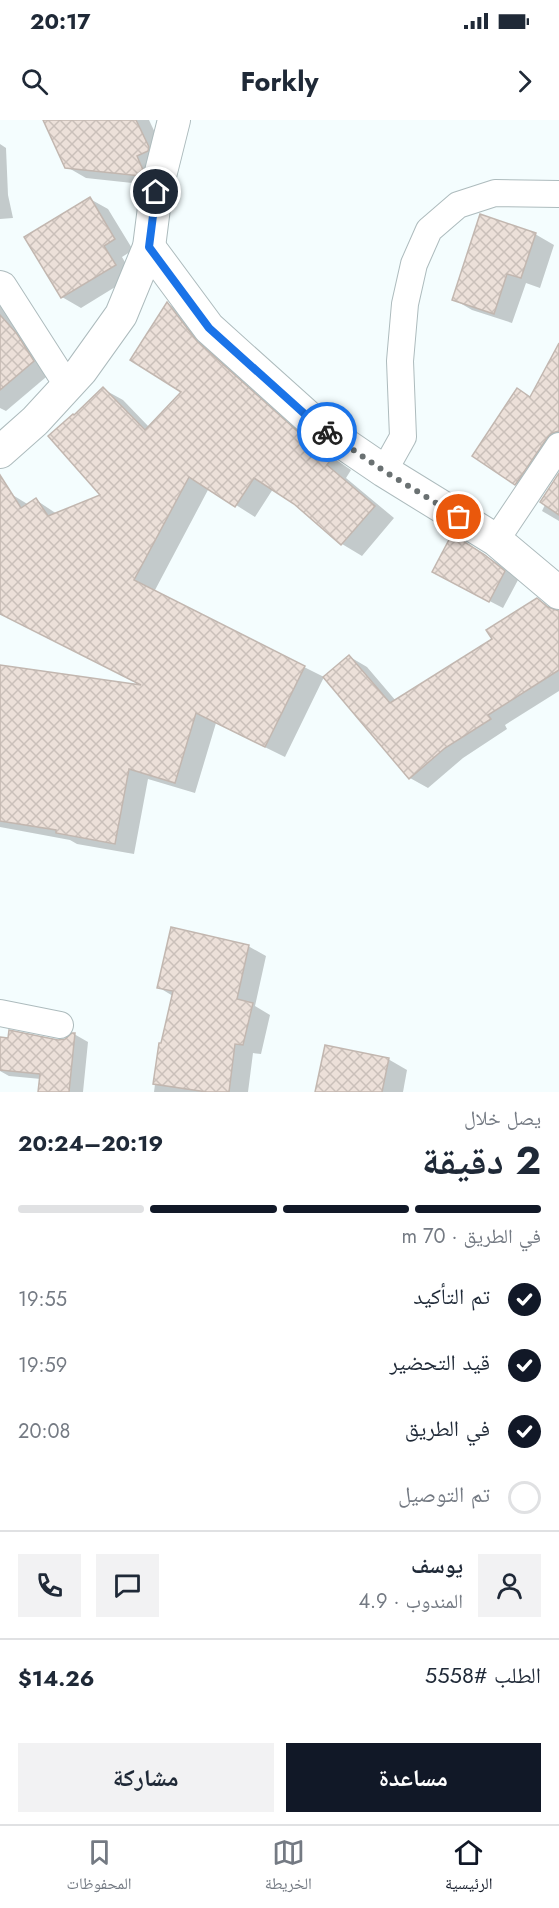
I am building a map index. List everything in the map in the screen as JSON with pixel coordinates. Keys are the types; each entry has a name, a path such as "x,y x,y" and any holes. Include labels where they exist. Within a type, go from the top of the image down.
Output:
{"street":[{"path":"0,452 35,421 81,371 121,315 149,247 156,192 174,120"},
{"path":"384,471 403,437 400,361 405,304 414,264 429,230 458,205 495,193 555,188"},
{"path":"149,247 209,328 318,426 384,471 496,540 559,592"},
{"path":"0,284 3,285 68,385"},
{"path":"496,540 559,446"},
{"path":"0,1013 60,1025"}],"building":[{"path":"43,120 136,120 149,147 148,151 137,156 143,170 141,176 65,168"},
{"path":"90,197 115,239 104,246 116,265 61,298 24,237"},
{"path":"480,214 536,233 521,278 507,274 494,314 452,300"},
{"path":"167,302 197,341 306,439 332,458 327,465 375,506 341,545 294,504 254,478 235,507 189,477 134,580 305,666 265,747 196,713 175,783 129,769 115,844 56,833 56,830 0,821 0,665 141,685 0,614 0,475 21,508 36,498 48,516 100,495 48,436 103,387 145,430 181,392 130,360"},
{"path":"0,315 17,334 34,361 0,390"},
{"path":"559,343 559,431 547,438 515,485 472,456 517,388 530,397"},
{"path":"559,473 559,515 540,502"},
{"path":"452,534 505,571 489,602 432,572"},
{"path":"537,598 548,607 559,611 559,670 488,715 491,719 445,748 409,779 323,677 349,655 390,703 492,639 486,630"},
{"path":"171,927 249,945 237,999 253,1003 243,1045 235,1044 229,1092 207,1092 153,1084 159,1043 161,1043 173,991 157,988"},
{"path":"9,1030 58,1040 75,1033 69,1092 38,1092 40,1074 0,1070 0,1037 8,1038"},
{"path":"325,1045 389,1058 382,1092 315,1092"}],"way so far":[{"path":"327,432 384,471 459,517"}],"route":[{"path":"156,192 149,247 209,328 327,432"}]}
